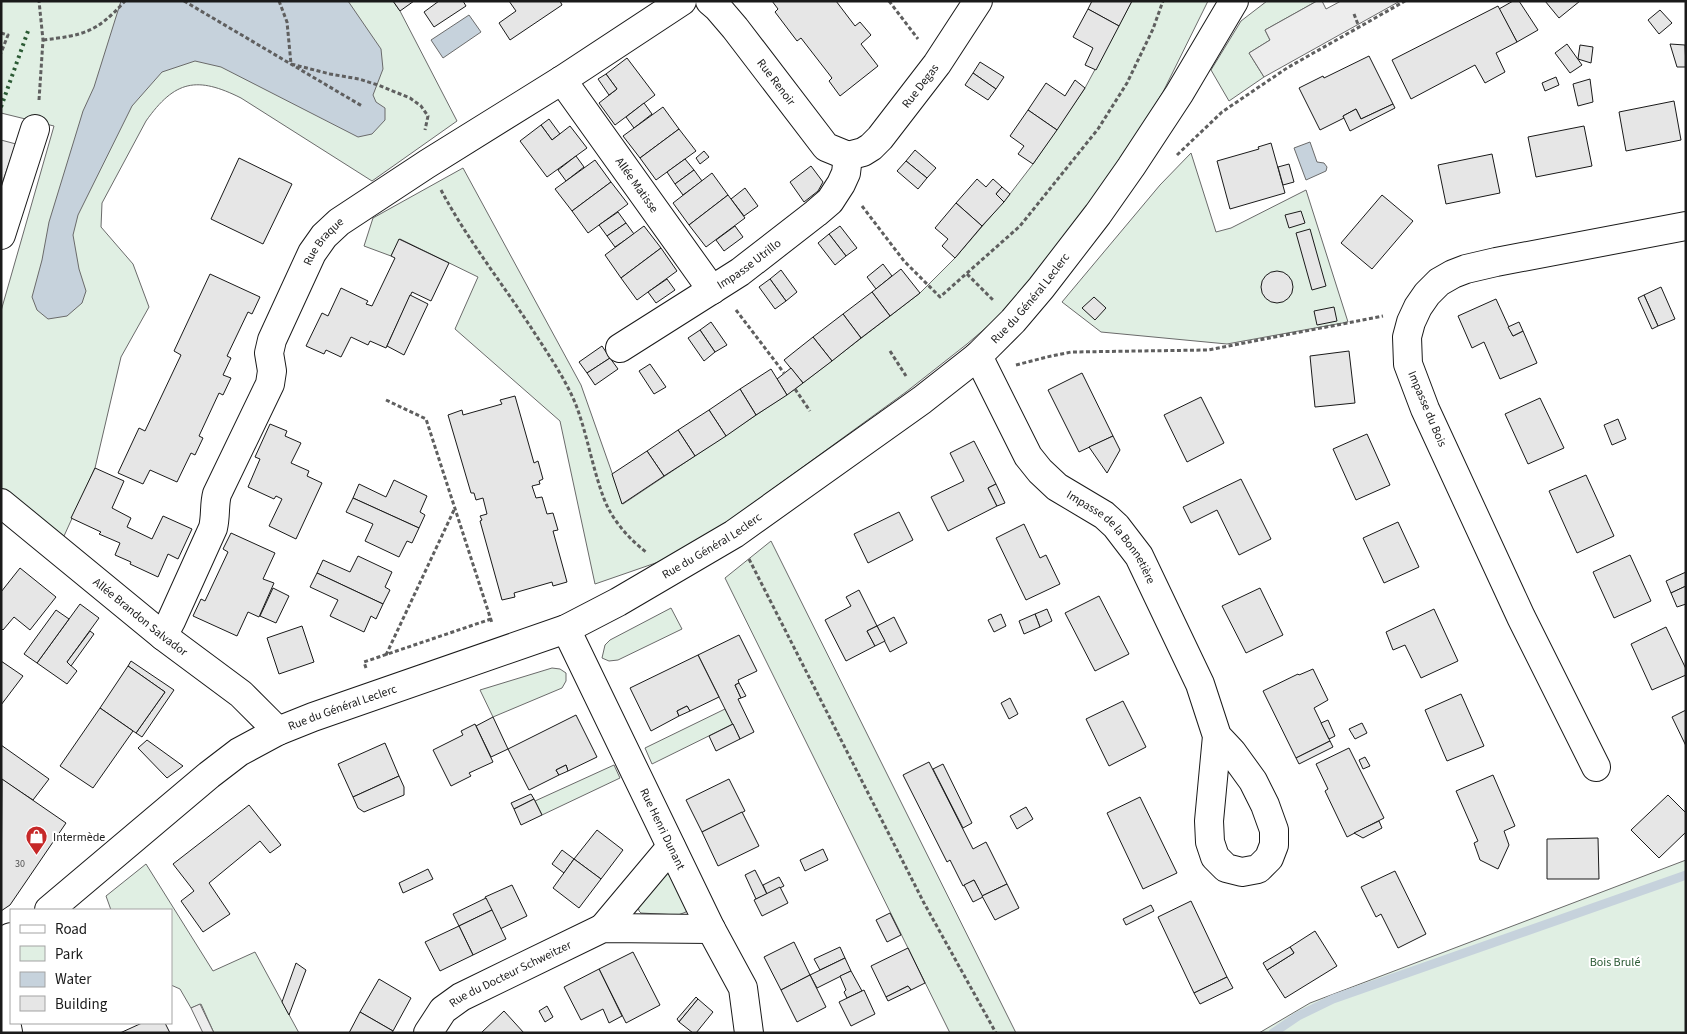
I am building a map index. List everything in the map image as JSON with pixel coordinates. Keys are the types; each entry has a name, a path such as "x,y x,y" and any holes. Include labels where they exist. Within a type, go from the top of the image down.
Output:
{"street":[{"name":"Rue Braque","path":"163,636 213,528 216,519 215,502 217,494 270,384 272,372 269,353 272,340 312,253 324,236 338,222 562,80 682,1"},
{"name":"Rue Renoir","path":"710,1 736,28 826,147 848,156"},
{"name":"Rue Degas","path":"848,156 863,152 880,138 937,64 978,1"},
{"name":"Rue du Général Leclerc","path":"50,909 239,752 278,731 351,703 566,629 668,574 734,534 922,400 978,356 1013,321 1098,214 1179,94 1234,1"},
{"name":"Allée Matisse","path":"562,80 712,290"},
{"path":"1,235 35,129"},
{"name":"Impasse Utrillo","path":"620,348 740,272 816,213 830,201 841,184 846,173 848,156"},
{"name":"Impasse du Bois","path":"1596,766 1521,617 1415,384 1408,364 1406,351 1407,337 1418,307 1439,282 1453,274 1496,262 1686,226"},
{"name":"Impasse de la Bonnetière","path":"978,356 1028,456 1040,472 1057,487 1104,515 1116,526 1139,556 1200,684 1218,736"},
{"name":"Allée Brandon Salvador","path":"1,503 163,636 241,694 278,731"},
{"name":"Rue Henri Dunant","path":"566,629 711,929 744,988 749,1033"},
{"name":"Rue du Docteur Schweitzer","path":"428,1033 443,1010 461,997 603,928 671,847"},
{"name":"Rue du Docteur Schweitzer","path":"603,928 711,929"},
{"path":"1,958 10,947"},
{"path":"8,1033 3,996 10,962"},
{"path":"1,1026 8,1033"}],"path":[{"path":"35,129 43,40 39,1"},
{"path":"43,40 75,36 96,28 125,1"},
{"path":"184,1 362,106"},
{"path":"279,1 287,22 291,64"},
{"path":"889,1 937,64"},
{"path":"841,184 858,201 904,261 940,297 1020,226 1098,129 1131,75 1153,29 1163,1"},
{"path":"1176,156 1222,112 1287,68 1405,1"},
{"path":"1354,14 1359,27"},
{"path":"1,33 8,35 1,53"},
{"path":"291,64 369,82 410,98 428,116 423,143 423,153 427,164 469,238 563,377 576,405 603,497 614,517 633,542 652,557 668,574"},
{"path":"967,274 1013,321"},
{"path":"712,290 730,303 784,374"},
{"path":"1013,366 1047,357 1081,352 1208,350 1384,316 1418,307"},
{"path":"795,389 810,412"},
{"path":"386,400 426,419 493,625"},
{"path":"386,655 455,510"},
{"path":"734,534 924,902 996,1033"},
{"path":"366,670 364,662 491,619"}],"green space":[{"path":"1,1 393,1 457,121 372,181 241,98 225,91 199,85 188,86 177,90 157,107 146,121 102,203 101,227 133,264 149,307 121,357 95,468 64,536 1,488 1,311 54,126 1,113"},
{"path":"1132,1 1208,1 1163,92 1107,181 1016,302 906,392 723,525 670,558 595,584 560,421 455,329 478,277 400,239 391,256 364,246 373,218 463,168 581,385 623,504 795,389 920,293 955,258 1033,164 1085,88"},
{"path":"1267,1 1317,1 1265,30 1270,40 1249,53 1264,77 1229,101 1211,70 1241,21"},
{"path":"1191,153 1216,232 1231,228 1306,190 1348,322 1227,344 1101,332 1062,302 1160,185"},
{"path":"771,541 1016,1033 950,1033 725,578"},
{"path":"671,608 682,629 618,660 609,661 602,658 605,645 610,640"},
{"path":"552,668 560,669 566,673 566,681 562,688 493,717 480,690"},
{"path":"725,709 733,724 652,764 645,748"},
{"path":"614,765 620,778 542,815 535,801"},
{"name":"Bois Brulé","path":"1686,860 1686,1033 1259,1033 1310,1003"},
{"path":"146,864 213,971 255,952 299,1033 214,1033 201,1004 191,1008 180,989 172,985 172,909 111,909 106,896"},
{"path":"669,871 688,908 686,912 678,915 641,913 638,905"}],"shaded area":[{"path":"1317,1 1322,1 1326,9 1341,1 1400,1 1264,77 1249,53 1270,40 1265,30"},
{"path":"1,140 16,144 1,186"},
{"path":"200,1004 214,1033 203,1033 191,1008"}],"water":[{"path":"121,1 348,1 381,49 383,69 373,95 376,102 385,108 385,120 372,134 358,137 221,67 195,61 162,72 132,106 78,215 73,235 79,269 86,291 82,303 67,316 48,319 37,310 32,297 42,260 49,222 83,111 94,87"},
{"path":"469,15 481,32 443,58 431,40"},
{"path":"1310,142 1317,162 1324,163 1327,167 1326,171 1306,180 1294,148"}],"building":[{"path":"393,1 414,1 400,11"},
{"path":"439,1 463,1 466,6 434,27 424,12"},
{"path":"509,1 560,1 562,5 510,40 499,23 516,11"},
{"path":"772,1 836,1 855,26 860,22 871,35 861,44 878,66 840,96 829,81 832,78 801,38 797,41 775,12 778,9"},
{"path":"1092,1 1132,1 1119,26 1088,9"},
{"path":"1513,1 1519,1 1538,30 1517,42 1499,9"},
{"path":"1545,1 1580,1 1559,18"},
{"path":"1498,6 1517,42 1496,53 1505,72 1485,83 1475,65 1411,99 1392,60"},
{"path":"1088,9 1119,26 1096,70 1085,65 1093,48 1073,37"},
{"path":"1660,10 1672,23 1659,34 1648,20"},
{"path":"1567,44 1582,65 1570,73 1555,53"},
{"path":"1670,44 1685,45 1686,67 1677,67"},
{"path":"1580,45 1593,47 1591,63 1578,59"},
{"path":"1369,56 1393,104 1361,119 1356,109 1343,116 1344,118 1320,130 1299,88"},
{"path":"627,58 655,95 615,125 599,103 617,89 606,74"},
{"path":"980,62 1004,77 996,89 973,73"},
{"path":"973,73 996,89 988,100 965,85"},
{"path":"606,74 617,89 609,95 598,79"},
{"path":"1556,77 1559,85 1545,91 1542,83"},
{"path":"1590,79 1593,102 1578,106 1573,84"},
{"path":"1075,80 1085,88 1057,130 1028,110 1046,83 1065,96"},
{"path":"1674,101 1681,140 1626,151 1619,112"},
{"path":"644,103 652,114 634,128 626,117"},
{"path":"1393,104 1395,108 1350,131 1343,116 1356,109 1361,119"},
{"path":"663,107 679,129 640,158 623,136"},
{"path":"1028,110 1057,130 1033,164 1018,154 1024,146 1010,136"},
{"path":"549,119 560,134 552,140 541,125"},
{"path":"541,125 552,140 570,126 587,148 547,177 520,141"},
{"path":"1584,126 1592,166 1536,177 1528,137"},
{"path":"679,129 696,151 656,180 640,158"},
{"path":"1271,143 1285,193 1230,209 1217,161 1259,149 1258,147"},
{"path":"915,150 936,168 927,178 906,161"},
{"path":"704,151 709,157 700,164 696,158"},
{"path":"1492,154 1500,193 1446,204 1438,165"},
{"path":"576,156 584,167 566,181 558,170"},
{"path":"239,158 292,184 263,244 211,219"},
{"path":"685,159 694,170 675,184 667,172"},
{"path":"595,160 611,182 572,211 555,189"},
{"path":"906,161 927,178 918,189 897,171"},
{"path":"1289,164 1294,182 1283,185 1278,167"},
{"path":"811,166 823,182 818,191 804,202 790,182"},
{"path":"694,170 702,181 683,195 675,184"},
{"path":"712,173 728,195 689,225 673,203"},
{"path":"977,179 986,187 993,179 1002,187 996,194 1004,202 982,226 956,203"},
{"path":"611,182 628,204 588,233 572,211"},
{"path":"1002,187 1010,194 1004,202 996,194"},
{"path":"745,188 758,206 744,216 731,199"},
{"path":"728,195 745,218 706,247 689,225"},
{"path":"1382,195 1413,221 1372,269 1341,243"},
{"path":"956,203 982,226 955,258 942,246 948,239 935,228"},
{"path":"1301,211 1305,223 1289,228 1285,215"},
{"path":"618,212 626,223 607,236 599,225"},
{"path":"626,223 634,234 615,247 607,236"},
{"path":"644,226 661,248 621,278 605,255"},
{"path":"735,226 743,237 724,251 716,240"},
{"path":"840,226 857,248 846,256 829,234"},
{"path":"1310,229 1326,286 1312,290 1296,233"},
{"path":"829,234 846,256 835,265 818,243"},
{"path":"399,239 449,263 431,301 412,292 386,348 370,341 368,345 351,337 341,357 326,350 324,354 306,346 322,313 328,316 341,288 368,301 366,304 372,306 395,258 391,256"},
{"path":"661,248 677,271 637,300 621,278"},
{"path":"883,264 892,276 876,289 867,277"},
{"path":"901,269 920,293 890,316 872,292"},
{"path":"781,270 797,292 786,301 770,279"},
{"path":"1277,271 1283,272 1288,276 1292,281 1292,293 1288,298 1283,302 1277,303 1271,302 1266,298 1262,293 1261,287 1262,281 1266,276 1271,272"},
{"path":"210,274 260,297 252,314 248,312 227,356 231,358 223,375 231,378 223,395 219,393 199,436 203,438 195,455 191,453 177,482 150,470 143,484 118,473 139,428 145,431 181,355 174,351"},
{"path":"667,279 675,290 656,303 648,292"},
{"path":"770,279 786,301 775,309 759,287"},
{"path":"1661,287 1675,319 1658,326 1644,295"},
{"path":"872,292 890,316 861,338 843,314"},
{"path":"410,295 428,304 404,355 387,346"},
{"path":"1644,295 1658,326 1652,329 1638,298"},
{"path":"1094,297 1106,308 1095,320 1082,308"},
{"path":"1496,299 1513,336 1523,331 1537,363 1500,379 1484,342 1472,348 1458,316"},
{"path":"1334,307 1337,321 1317,325 1314,311"},
{"path":"843,314 861,338 832,361 813,337"},
{"path":"711,322 727,345 715,352 700,330"},
{"path":"1519,322 1523,331 1513,336 1508,327"},
{"path":"700,330 715,352 704,361 688,338"},
{"path":"813,337 832,361 803,383 784,360"},
{"path":"602,346 610,358 587,373 579,362"},
{"path":"1349,351 1355,403 1315,407 1310,356"},
{"path":"610,358 618,369 595,385 587,373"},
{"path":"650,364 666,387 654,394 639,371"},
{"path":"791,368 803,383 787,395 777,379"},
{"path":"771,369 787,395 756,415 740,389"},
{"path":"1082,373 1113,436 1079,452 1048,390"},
{"path":"740,389 756,415 726,436 709,410"},
{"path":"515,396 534,463 538,461 543,479 539,481 540,484 532,486 536,498 542,497 547,514 553,513 558,530 553,531 567,582 553,586 552,582 514,593 515,597 502,600 480,521 482,520 480,516 487,514 483,498 476,500 474,493 471,493 448,415 462,410 463,415 502,404 500,400"},
{"path":"1201,397 1224,443 1187,462 1164,415"},
{"path":"1540,398 1564,448 1528,464 1505,414"},
{"path":"709,410 726,436 695,456 678,430"},
{"path":"1618,419 1626,439 1612,445 1604,425"},
{"path":"270,424 287,431 285,436 301,443 291,463 309,471 307,476 322,483 296,539 269,526 282,499 276,496 274,499 248,487 260,459 255,457"},
{"path":"678,430 695,456 664,476 647,451"},
{"path":"1367,434 1390,485 1356,500 1333,449"},
{"path":"1113,436 1120,450 1107,473 1089,447"},
{"path":"974,441 996,484 988,488 997,506 948,531 931,497 964,481 950,453"},
{"path":"647,451 664,476 622,504 612,474"},
{"path":"95,468 124,481 112,508 131,518 127,527 152,539 163,516 192,529 178,559 168,554 158,577 115,555 120,543 99,534 101,532 71,518"},
{"path":"1586,475 1614,536 1577,553 1549,491"},
{"path":"1241,479 1271,539 1239,555 1217,510 1191,523 1183,507"},
{"path":"394,480 427,496 420,512 425,515 419,528 353,498 359,484 386,497"},
{"path":"996,484 1005,503 997,506 988,488"},
{"path":"353,498 419,528 412,543 407,541 399,557 365,541 373,524 346,512"},
{"path":"899,512 913,540 868,563 854,534"},
{"path":"1398,522 1419,567 1384,583 1363,538"},
{"path":"1024,524 1040,558 1046,555 1060,584 1026,600 996,538"},
{"path":"231,533 275,553 263,579 274,583 259,617 248,612 237,636 193,616 201,599 205,601 228,552 223,549"},
{"path":"1630,555 1651,601 1614,618 1593,572"},
{"path":"358,556 392,572 385,587 390,590 383,604 317,573 323,560 350,572"},
{"path":"20,568 56,597 30,630 14,617 3,630 1,628 1,592"},
{"path":"1686,572 1686,586 1671,593 1666,581"},
{"path":"317,573 383,604 376,619 371,616 364,632 330,616 338,600 310,587"},
{"path":"1686,586 1686,604 1677,607 1671,593"},
{"path":"273,588 289,596 276,623 260,616"},
{"path":"1260,588 1283,635 1246,653 1222,606"},
{"path":"859,590 877,626 867,631 875,646 846,661 825,620 851,606 846,597"},
{"path":"1099,596 1129,654 1095,671 1065,613"},
{"path":"80,604 99,618 67,662 77,671 67,684 37,663"},
{"path":"1047,609 1052,621 1040,627 1035,614"},
{"path":"1434,609 1458,661 1421,678 1405,645 1393,650 1386,632"},
{"path":"56,610 69,619 37,663 24,654"},
{"path":"1001,614 1006,626 994,632 988,620"},
{"path":"1035,614 1040,627 1024,634 1019,621"},
{"path":"894,617 907,643 890,652 877,626"},
{"path":"302,626 314,662 279,674 267,638"},
{"path":"877,626 885,641 875,646 867,631"},
{"path":"1666,627 1686,669 1686,675 1652,690 1631,644"},
{"path":"90,631 94,634 71,666 67,662"},
{"path":"739,635 757,671 738,680 739,683 735,685 741,698 738,699 754,732 740,739 698,655"},
{"path":"698,655 719,697 690,711 687,706 677,711 679,716 651,731 630,688"},
{"path":"1,661 23,676 1,705"},
{"path":"131,661 174,690 142,737 136,733 165,692 128,666"},
{"path":"128,666 165,692 136,733 100,708"},
{"path":"1313,669 1328,700 1314,708 1330,741 1296,758 1263,691"},
{"path":"739,683 746,696 741,698 735,685"},
{"path":"1461,694 1484,746 1447,761 1425,710"},
{"path":"1010,698 1018,714 1009,719 1001,703"},
{"path":"1123,701 1146,747 1109,766 1086,719"},
{"path":"687,706 690,711 679,716 677,711"},
{"path":"100,708 133,731 93,788 60,766"},
{"path":"1686,710 1686,746 1672,717"},
{"path":"576,715 597,757 568,771 566,765 556,770 559,775 529,790 508,749"},
{"path":"493,717 508,749 491,757 476,726"},
{"path":"1328,720 1335,736 1329,739 1321,723"},
{"path":"1362,723 1367,733 1355,739 1349,729"},
{"path":"475,724 493,762 469,773 471,776 451,786 433,750 463,735 461,731"},
{"path":"733,724 740,739 716,751 709,736"},
{"path":"147,740 183,766 167,778 138,748"},
{"path":"1330,741 1333,747 1299,764 1296,758"},
{"path":"385,743 399,776 353,797 338,764"},
{"path":"1,745 49,779 33,800 1,779"},
{"path":"1349,748 1384,818 1347,837 1325,791 1328,789 1316,764"},
{"path":"1365,757 1370,766 1363,769 1359,760"},
{"path":"929,762 973,849 986,842 1007,884 982,896 974,880 963,886 950,860 947,862 903,775"},
{"path":"943,764 972,823 963,828 933,769"},
{"path":"566,765 568,771 559,775 556,770"},
{"path":"1493,775 1515,826 1504,831 1509,845 1498,869 1480,860 1474,843 1478,841 1456,791"},
{"path":"399,776 404,787 404,795 364,812 358,808 353,797"},
{"path":"2,779 66,823 10,905 1,911"},
{"path":"729,779 745,811 702,832 686,800"},
{"path":"531,794 534,799 514,809 511,803"},
{"path":"1668,795 1686,813 1686,832 1659,858 1631,830"},
{"path":"1140,797 1177,873 1143,889 1107,813"},
{"path":"534,799 542,815 521,825 514,809"},
{"path":"249,805 281,845 270,853 260,841 209,883 230,914 203,932 181,901 194,891 173,864"},
{"path":"1026,807 1033,819 1017,829 1010,816"},
{"path":"742,812 759,846 718,866 702,832"},
{"path":"1379,821 1382,828 1363,838 1354,833"},
{"path":"597,830 623,850 601,879 574,859"},
{"path":"1598,838 1599,879 1547,879 1547,839"},
{"path":"823,849 828,860 805,871 800,860"},
{"path":"562,850 574,859 564,873 552,864"},
{"path":"574,859 601,879 579,908 553,888"},
{"path":"428,869 433,879 403,893 399,883"},
{"path":"755,870 767,894 756,899 745,875"},
{"path":"1395,871 1426,934 1398,948 1381,914 1376,917 1361,887"},
{"path":"779,877 784,886 767,894 763,885"},
{"path":"974,880 983,897 973,902 964,885"},
{"path":"1007,884 1019,908 995,920 982,896"},
{"path":"512,885 527,916 500,929 485,897"},
{"path":"780,887 788,903 762,916 754,900"},
{"path":"486,898 492,910 459,926 453,914"},
{"path":"1191,901 1227,977 1194,993 1158,917"},
{"path":"1151,905 1154,911 1126,925 1123,919"},
{"path":"492,910 506,939 473,955 459,926"},
{"path":"890,913 901,935 887,942 876,920"},
{"path":"459,926 473,955 440,971 425,942"},
{"path":"1315,931 1337,966 1285,998 1267,970 1294,953 1290,947"},
{"path":"794,942 810,975 781,990 764,957"},
{"path":"840,947 845,958 820,970 814,959"},
{"path":"1290,947 1294,953 1267,970 1263,963"},
{"path":"908,948 925,983 911,990 908,986 886,997 871,966"},
{"path":"633,952 660,1005 626,1023 599,969"},
{"path":"845,958 851,971 817,988 810,975"},
{"path":"296,963 306,970 289,1015 282,1002"},
{"path":"599,969 622,1016 609,1023 603,1009 581,1020 564,987"},
{"path":"851,971 862,991 847,998 840,976"},
{"path":"810,975 826,1007 797,1022 781,990"},
{"path":"1227,977 1233,988 1200,1004 1194,993"},
{"path":"379,979 411,998 393,1031 360,1012"},
{"path":"908,986 911,990 888,1001 886,997"},
{"path":"864,990 875,1014 851,1026 839,1002"},
{"path":"696,997 698,999 679,1022 677,1019"},
{"path":"698,999 713,1012 696,1033 693,1033 679,1022"},
{"path":"547,1006 553,1017 545,1022 539,1011"},
{"path":"504,1011 524,1033 481,1033"},
{"path":"360,1012 393,1031 392,1033 349,1033"},
{"path":"140,1024 166,1024 170,1033 120,1033"}],"waterway":[{"path":"1273,1033 1298,1016 1333,999 1686,875"}],"hedge":[{"path":"1,107 28,31"}],"place":[{"name":"Intermède","path":"37,856"}]}
